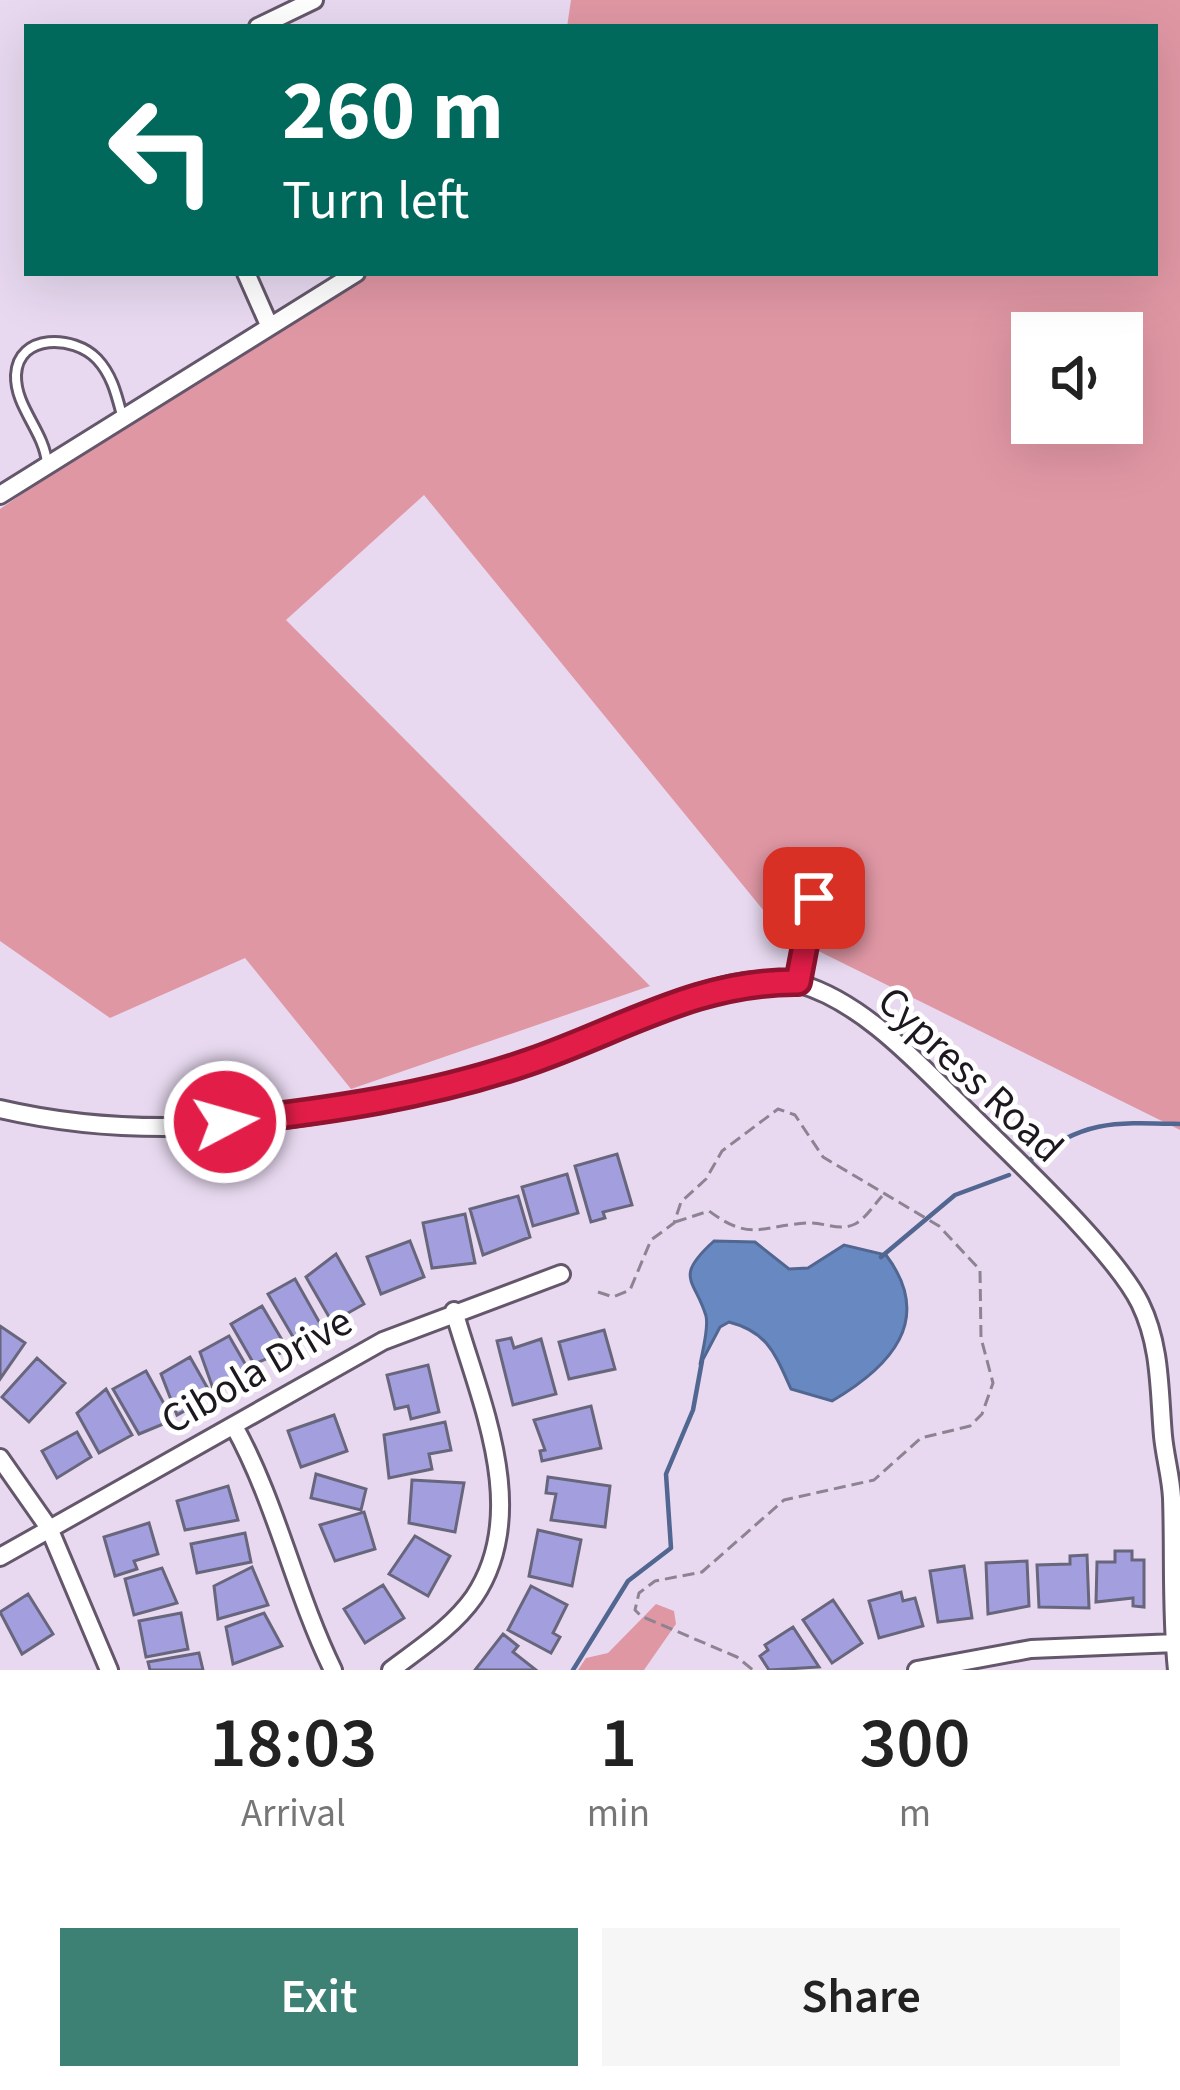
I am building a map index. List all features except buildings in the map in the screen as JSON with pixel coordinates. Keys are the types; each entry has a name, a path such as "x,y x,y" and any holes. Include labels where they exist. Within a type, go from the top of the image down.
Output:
{"street":[{"path":"264,24 314,0"},
{"path":"247,276 269,325"},
{"path":"0,495 351,276"},
{"path":"0,1109 86,1127 151,1130 298,1114 430,1090 528,1063 668,1006 745,982 798,982 814,898"},
{"name":"Cypress Road","path":"798,982 838,1001 909,1055 1097,1245 1139,1302 1160,1367 1172,1491 1177,1670"},
{"name":"Cibola Drive","path":"0,1557 383,1341 561,1274"},
{"path":"391,1670 440,1634 475,1596 492,1558 501,1513 492,1440 454,1311"},
{"path":"234,1426 264,1484 306,1614 333,1670"},
{"path":"0,1458 49,1528 109,1670"},
{"path":"917,1670 1031,1649 1175,1643"}],"lane":[{"path":"48,466 45,440 16,385 18,360 28,351 54,340 87,349 112,378 124,420"}],"path":[{"path":"674,1222 681,1202 706,1179 722,1151 778,1109 796,1115 823,1156 939,1226 980,1270 981,1338 993,1383 989,1400 970,1426 921,1438 874,1480 784,1500 702,1572 656,1581 639,1593 635,1610 641,1616 737,1657 753,1670"},
{"path":"598,1292 613,1297 630,1290 651,1240 674,1222 710,1211 725,1226 764,1232 803,1223 843,1228 861,1221 883,1195"}],"shaded area":[{"path":"571,0 1180,0 1180,1130 782,933 424,495 286,620 650,986 351,1089 245,958 110,1018 0,941 0,509 344,276 1158,276 1158,24 567,24"},
{"path":"656,1604 674,1611 676,1624 644,1670 578,1670 586,1658 608,1653"}],"water":[{"path":"714,1241 755,1242 789,1269 808,1268 844,1245 886,1255 906,1300 906,1321 899,1340 872,1373 832,1401 791,1389 762,1338 729,1322 720,1327 700,1365 707,1321 690,1278 694,1263"}],"waterway":[{"path":"1029,1161 1067,1138 1100,1126 1180,1124"},
{"path":"881,1257 955,1195 1009,1175"},
{"path":"573,1670 628,1581 671,1548 666,1474 693,1410 702,1361"}],"route":[{"path":"225,1122 430,1090 528,1063 668,1006 745,982 798,982 814,898"}]}
